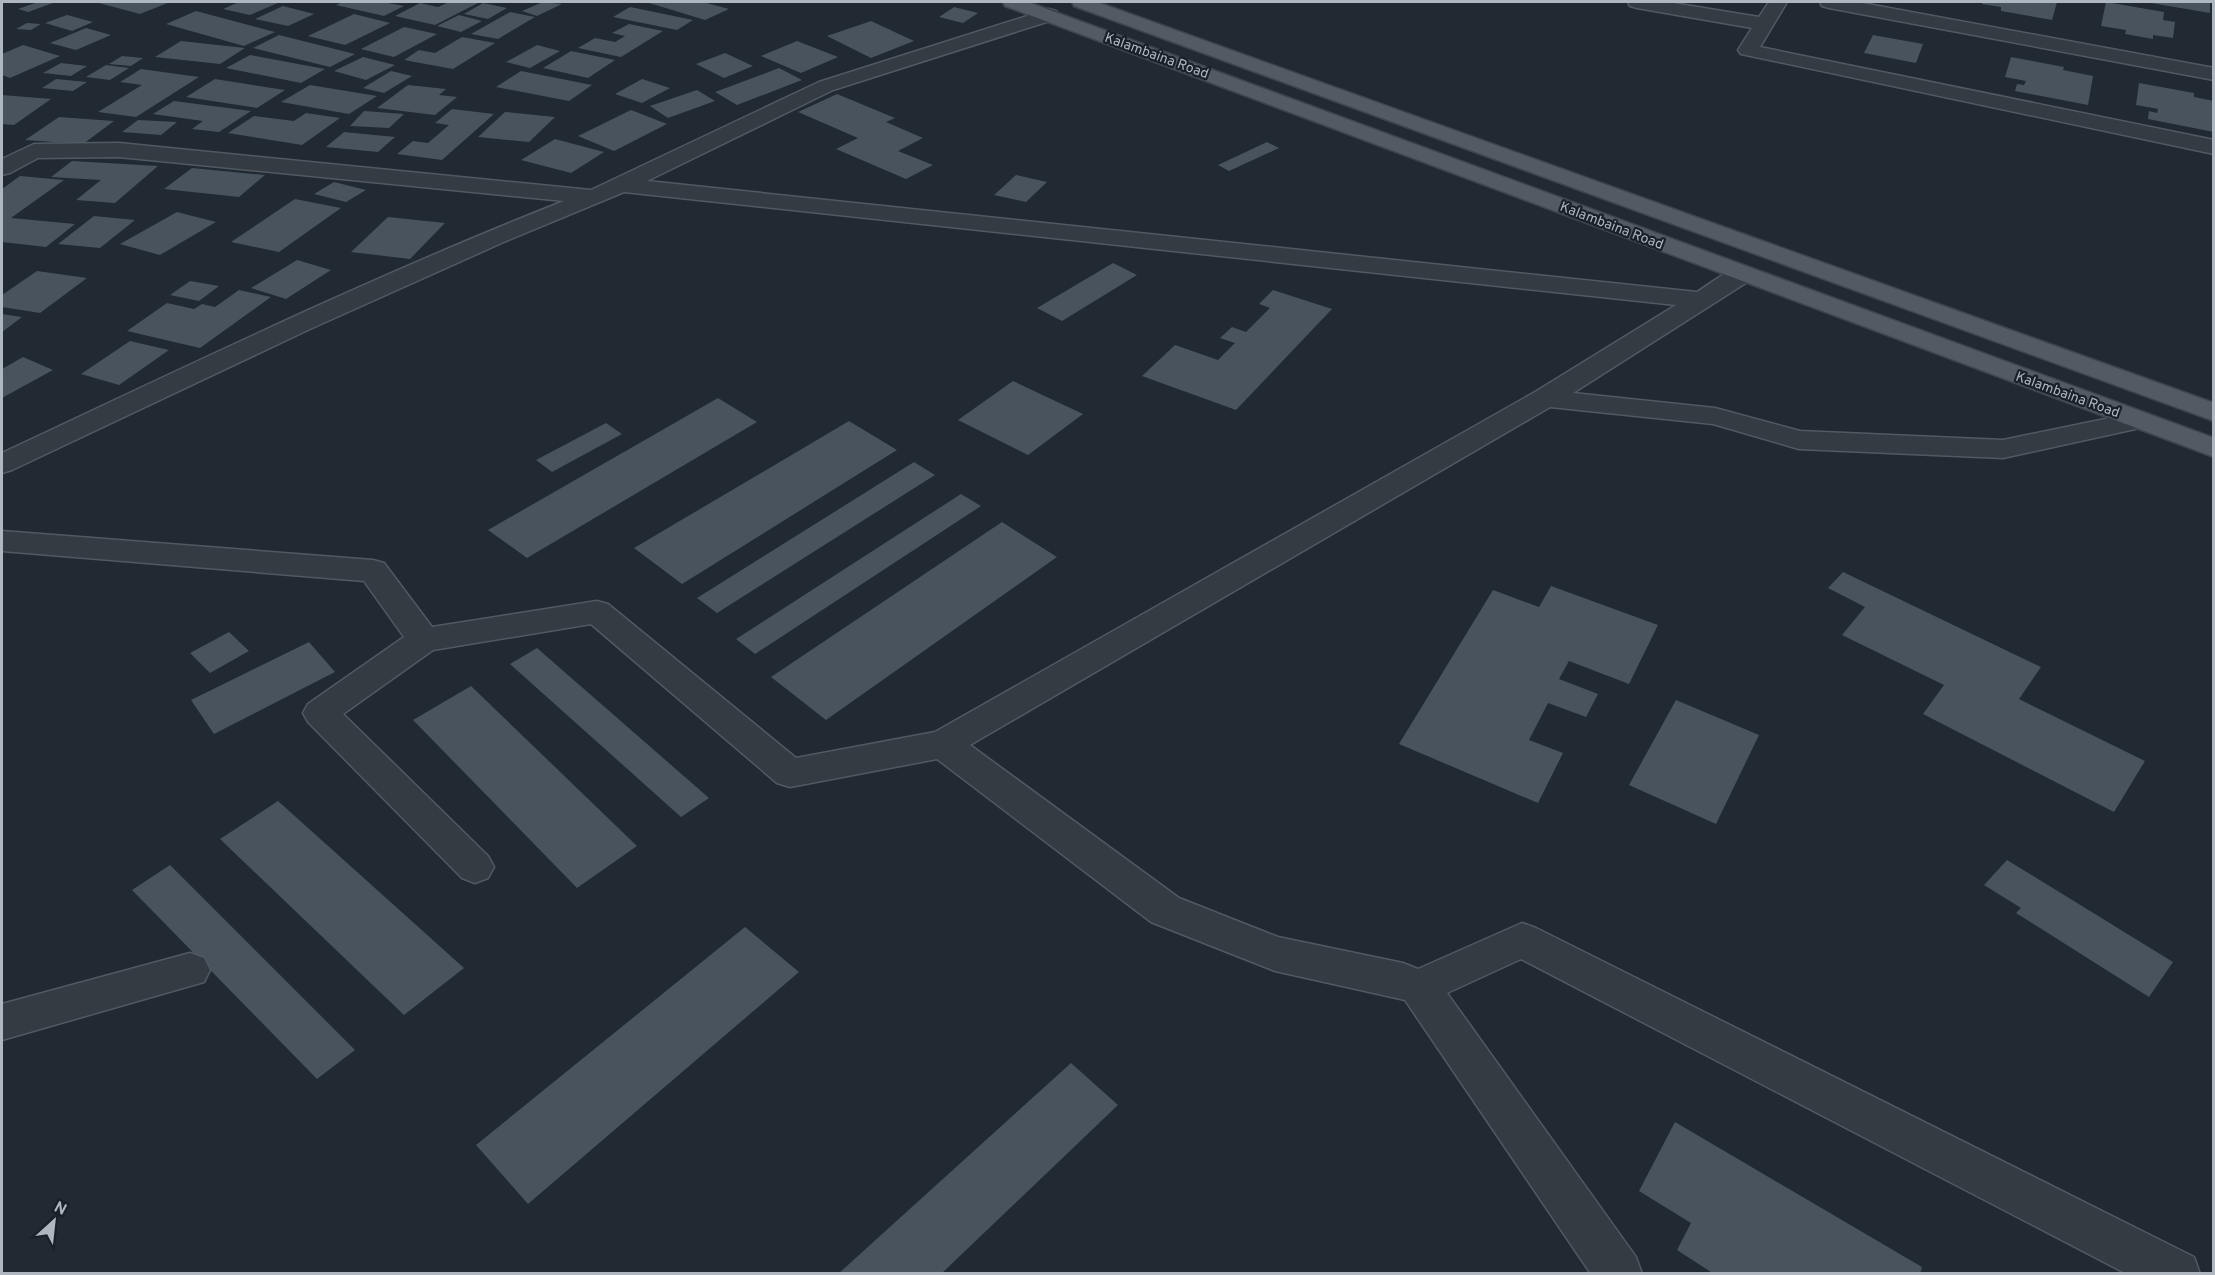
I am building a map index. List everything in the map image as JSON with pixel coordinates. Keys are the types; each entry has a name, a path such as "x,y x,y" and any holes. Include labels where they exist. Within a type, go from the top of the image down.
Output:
{"main road":[{"name":"Kalambaina Road","path":"1012,2 2214,448"},
{"name":"Kalambaina Road","path":"1081,2 2214,413"}],"street":[{"path":"1637,2 1762,24"},
{"path":"1778,2 1762,24 1748,50 2214,147"},
{"path":"1829,2 2214,74"},
{"path":"2,464 301,323 497,237 594,198 826,86 1049,15"},
{"path":"2,168 34,151 119,150 594,198"},
{"path":"620,184 1701,300"},
{"path":"475,867 320,713 424,640 597,612 790,773 943,744 1545,398 1743,274"},
{"path":"1545,398 1715,416 1799,440 2003,449 2139,420"},
{"path":"2,542 373,570 424,640"},
{"path":"943,744 1165,910 1275,954 1328,967 1404,981 1419,987 1619,1274"},
{"path":"1419,987 1522,940 2177,1274"},
{"path":"2,1022 190,970"}],"building":[{"path":"38,2 56,2 28,12 18,9"},
{"path":"95,2 170,2 140,14"},
{"path":"239,2 280,2 250,15 223,9"},
{"path":"342,2 383,2 404,6 384,16 336,5"},
{"path":"449,2 478,3 435,25 395,16 420,3 438,7"},
{"path":"543,2 562,4 537,16 522,11"},
{"path":"646,2 703,2 729,9 705,20"},
{"path":"1982,2 2057,2 2052,20 2001,11 2001,7 1982,4"},
{"path":"2106,2 2164,12 2163,20 2175,22 2173,38 2153,35 2153,39 2125,34 2126,30 2101,26"},
{"path":"2210,2 2210,13 2151,3"},
{"path":"483,3 507,8 488,19 464,14"},
{"path":"283,6 314,14 288,26 255,19"},
{"path":"630,7 693,20 677,30 613,17"},
{"path":"954,7 978,13 963,23 939,17"},
{"path":"196,11 275,32 244,46 166,24"},
{"path":"510,12 535,17 498,39 471,34"},
{"path":"354,14 390,23 345,45 308,36"},
{"path":"67,15 93,22 72,31 45,23"},
{"path":"459,15 482,21 461,32 437,26"},
{"path":"871,21 914,41 871,58 827,36"},
{"path":"27,23 41,24 31,30 16,29"},
{"path":"629,24 663,31 621,57 578,48 595,38 615,42 625,36 612,33"},
{"path":"404,27 437,34 394,57 361,49"},
{"path":"86,28 111,35 76,50 50,43"},
{"path":"279,35 355,54 330,67 253,48"},
{"path":"1873,35 1923,44 1916,63 1864,53"},
{"path":"462,37 495,43 453,69 404,60 419,50 435,53"},
{"path":"181,41 245,48 220,64 155,57"},
{"path":"797,41 838,57 801,73 761,56"},
{"path":"23,45 60,56 10,78 2,75 2,54"},
{"path":"537,45 560,51 530,68 506,62"},
{"path":"571,51 615,60 588,78 543,68"},
{"path":"725,53 753,66 724,78 696,64"},
{"path":"250,55 325,69 301,83 226,68"},
{"path":"122,56 143,58 131,66 109,64"},
{"path":"363,57 395,65 366,80 334,71"},
{"path":"2011,57 2064,67 2063,70 2093,76 2088,105 2015,91 2017,84 2024,85 2026,81 2005,77"},
{"path":"61,63 87,66 71,76 43,73"},
{"path":"106,65 129,68 110,80 86,77"},
{"path":"779,68 802,80 737,105 715,92"},
{"path":"141,69 199,77 136,117 98,112 142,85 120,82"},
{"path":"391,71 412,76 384,93 363,88"},
{"path":"521,71 592,85 569,101 496,87"},
{"path":"56,79 87,82 73,91 42,88"},
{"path":"215,79 285,90 257,108 186,97"},
{"path":"642,79 670,88 642,103 615,94"},
{"path":"2139,83 2194,93 2194,97 2214,101 2214,132 2148,119 2149,111 2157,113 2158,109 2136,105"},
{"path":"310,85 377,96 349,114 281,102"},
{"path":"408,85 446,89 439,95 457,97 435,115 377,108"},
{"path":"697,90 715,101 668,118 650,106"},
{"path":"837,94 895,118 886,122 923,138 898,151 933,165 906,179 836,149 858,138 798,112"},
{"path":"2,95 51,99 14,125 2,124"},
{"path":"174,101 251,111 219,132 192,129 203,121 153,114"},
{"path":"452,109 494,114 442,160 397,154 413,141 428,143 449,125 435,123"},
{"path":"631,110 667,124 614,151 578,136"},
{"path":"364,111 404,114 389,128 350,126"},
{"path":"505,112 555,117 529,142 478,137"},
{"path":"306,113 340,118 302,145 228,133 254,116 294,121"},
{"path":"59,117 114,121 83,144 25,140"},
{"path":"138,120 177,122 161,135 122,132"},
{"path":"344,132 395,137 378,152 326,147"},
{"path":"555,139 604,152 571,173 521,160"},
{"path":"1267,142 1279,148 1229,171 1218,165"},
{"path":"72,161 158,166 115,203 76,200 101,180 51,177"},
{"path":"192,168 265,175 239,197 164,189"},
{"path":"1016,175 1047,182 1026,202 994,195"},
{"path":"20,176 64,180 11,218 75,224 46,247 2,242 2,189"},
{"path":"334,182 366,190 346,202 314,194"},
{"path":"295,199 341,208 279,252 231,242"},
{"path":"177,212 216,222 160,255 120,244"},
{"path":"94,216 135,220 100,248 58,244"},
{"path":"388,217 445,223 410,259 351,252"},
{"path":"297,260 331,270 286,299 251,288"},
{"path":"1113,263 1137,275 1062,321 1037,308"},
{"path":"37,271 87,278 40,313 2,307 2,295"},
{"path":"190,281 219,286 199,301 170,295"},
{"path":"239,290 271,297 200,348 127,331 167,303 194,309 202,304 215,307"},
{"path":"1273,290 1332,309 1236,410 1142,376 1175,345 1218,360 1235,343 1220,338 1232,327 1246,332 1270,308 1259,304"},
{"path":"2,314 22,317 2,332"},
{"path":"130,341 169,350 119,385 81,374"},
{"path":"23,357 53,370 2,398 2,369"},
{"path":"1013,381 1083,414 1028,455 958,420"},
{"path":"718,398 757,422 527,558 488,530"},
{"path":"849,421 897,450 682,584 634,548"},
{"path":"606,423 622,434 552,472 536,460"},
{"path":"914,462 935,475 717,613 697,598"},
{"path":"961,494 981,506 755,654 736,639"},
{"path":"1002,522 1057,557 826,720 771,677"},
{"path":"1843,572 2041,667 2019,699 2145,761 2114,812 1923,714 1944,685 1842,635 1865,607 1828,588"},
{"path":"1551,586 1658,625 1629,684 1569,661 1559,679 1598,694 1586,717 1548,703 1529,740 1563,753 1538,803 1399,744 1493,590 1539,607"},
{"path":"229,632 249,651 210,673 190,653"},
{"path":"309,642 335,672 214,734 191,700"},
{"path":"537,648 709,798 681,817 510,664"},
{"path":"471,686 637,846 577,888 413,720"},
{"path":"1676,700 1759,735 1716,824 1629,785"},
{"path":"278,801 464,968 404,1015 220,839"},
{"path":"2007,860 2173,962 2149,997 2016,913 2021,908 1984,885"},
{"path":"170,865 355,1050 317,1079 132,890"},
{"path":"745,927 799,972 528,1204 476,1145"},
{"path":"1071,1063 1118,1105 941,1274 838,1274"},
{"path":"1675,1122 1922,1267 1920,1274 1714,1274 1677,1250 1691,1223 1639,1191"}]}
